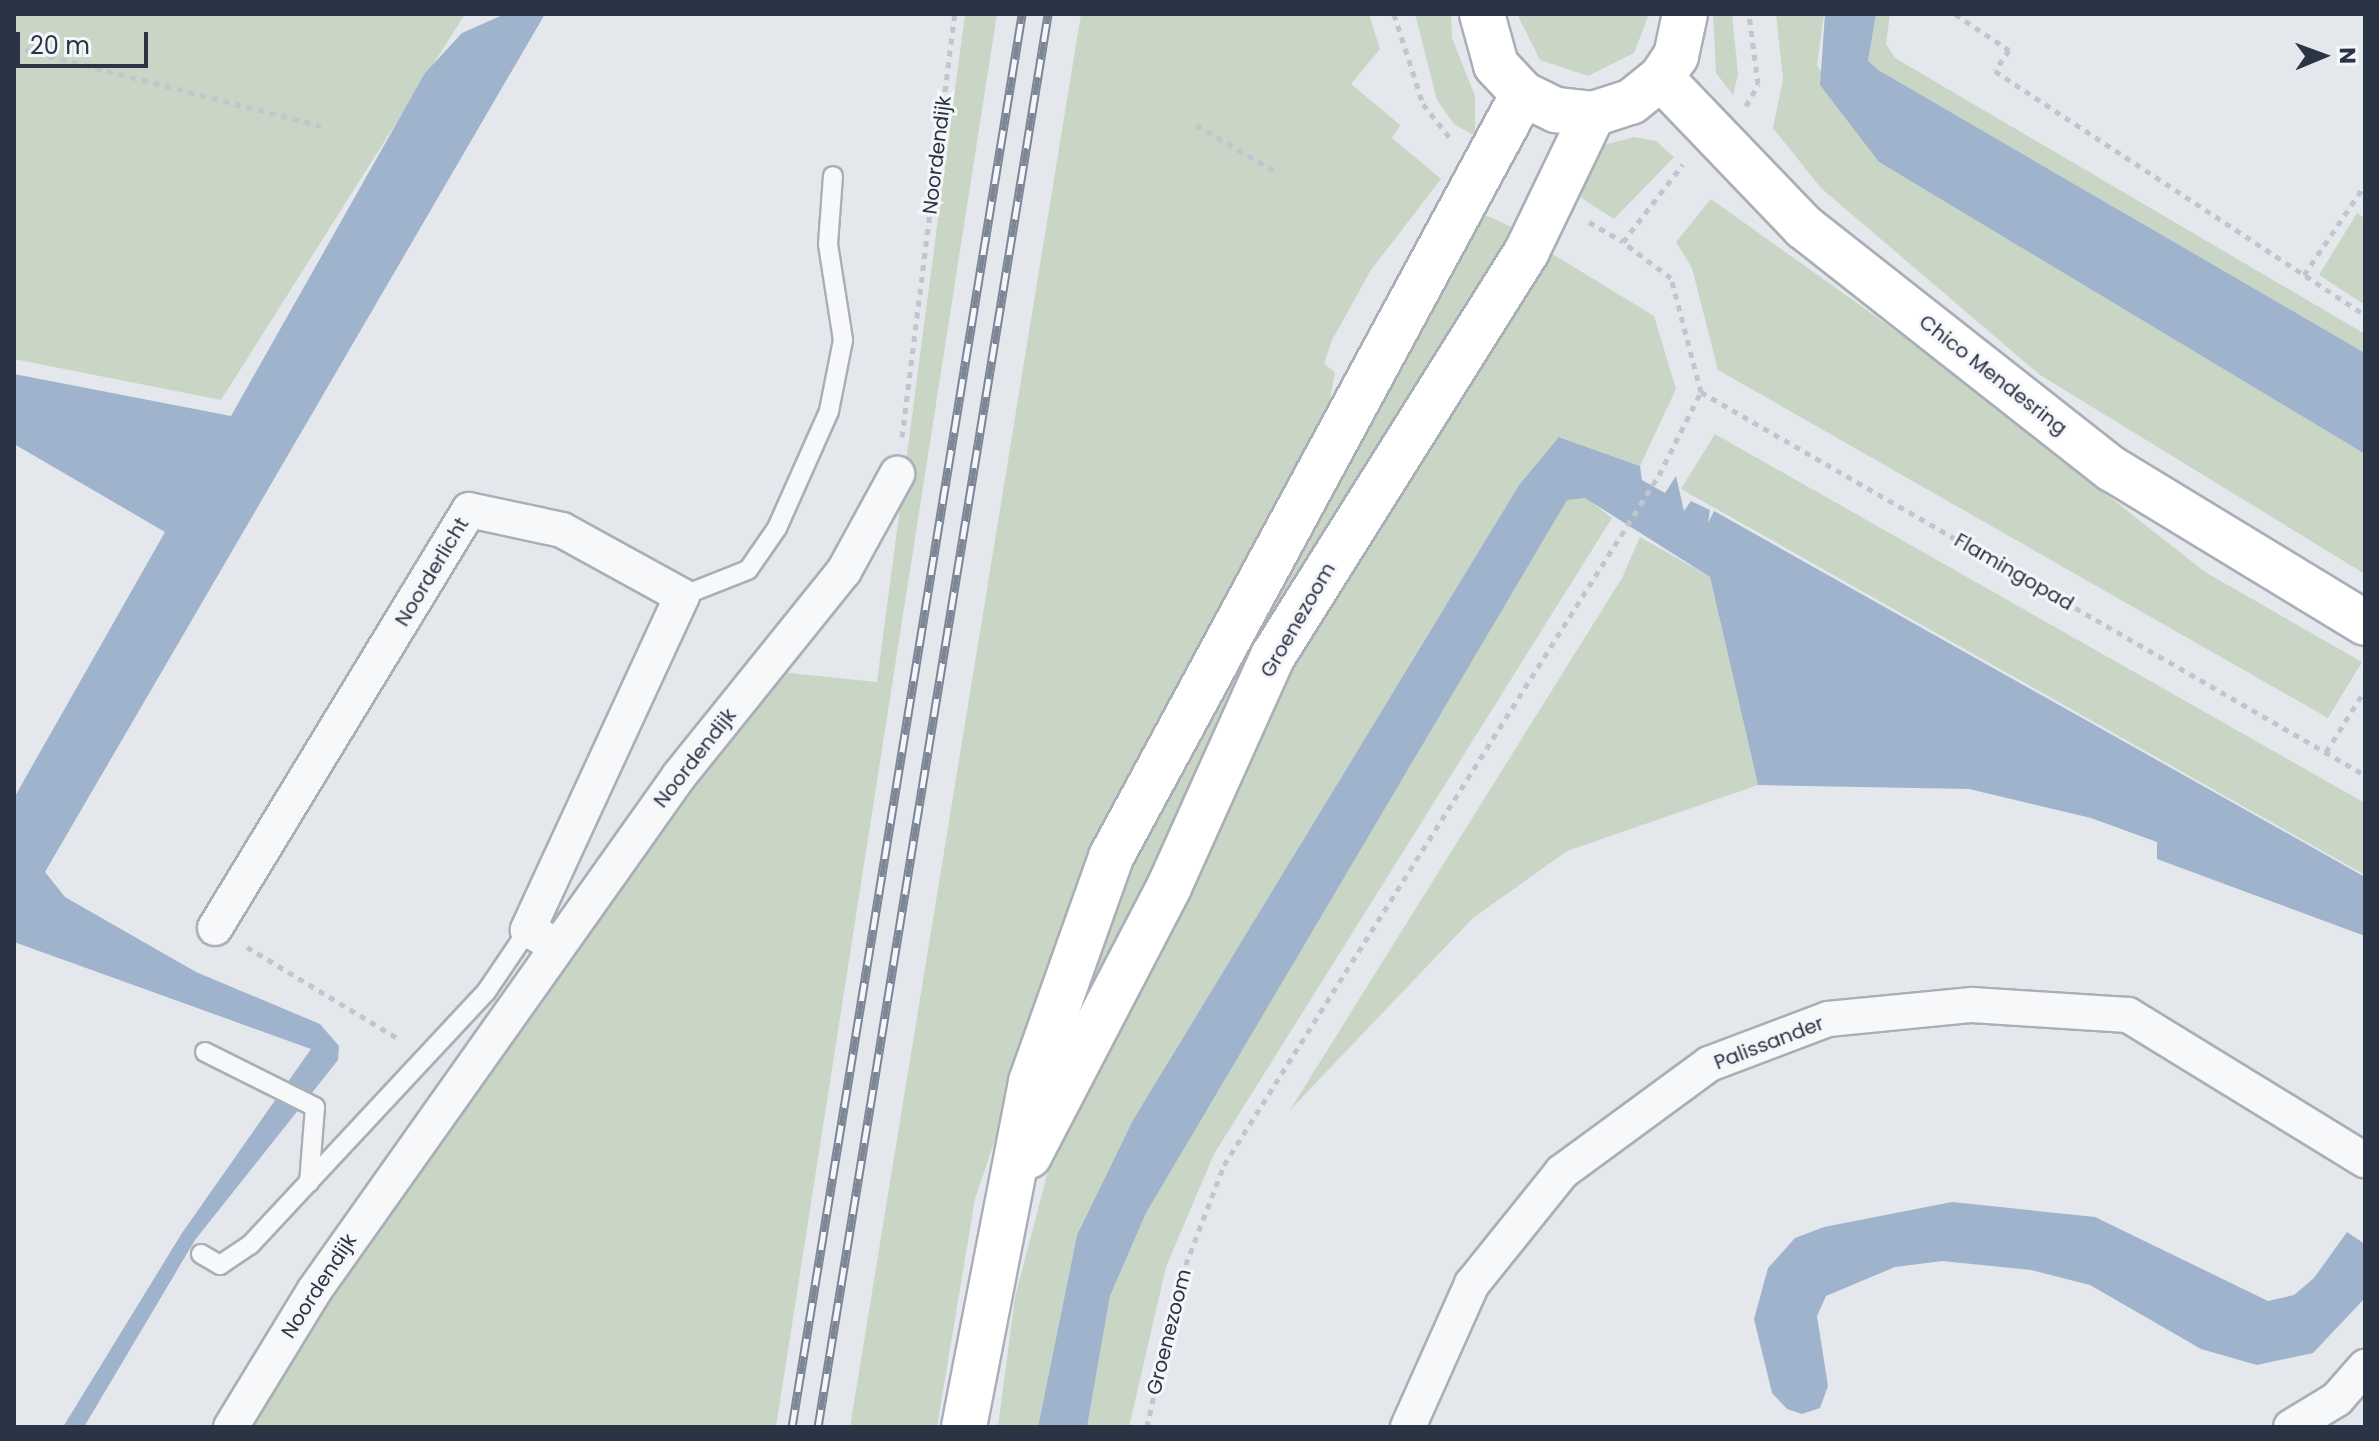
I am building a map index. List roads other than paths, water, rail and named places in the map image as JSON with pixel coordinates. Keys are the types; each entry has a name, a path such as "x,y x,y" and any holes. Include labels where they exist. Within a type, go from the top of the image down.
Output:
{"street":[{"path":"1482,14 1496,65 1523,94 1556,110 1593,114 1631,102 1661,78 1676,56 1685,14"},
{"name":"Chico Mendesring","path":"1661,78 1804,227 2112,469 2365,623"},
{"name":"Groenezoom","path":"964,1427 1031,1082 1111,857 1523,94"},
{"name":"Groenezoom","path":"1013,1186 1169,887 1273,656 1527,251 1593,114"},
{"name":"Noordendijk","path":"231,1427 314,1291 457,1080 837,566 897,474"},
{"name":"Noorderlicht","path":"215,928 469,510 562,530 682,596"},
{"path":"558,946 528,930 682,596"},
{"name":"Palissander","path":"1408,1427 1472,1284 1562,1172 1709,1064 1828,1019 1972,1005 2128,1015 2365,1160"},
{"path":"2291,1427 2337,1399 2365,1367"}],"lane":[{"path":"682,596 748,570 783,532 829,411 843,340 828,244 833,176"},
{"path":"201,1254 220,1265 250,1245 426,1059 528,930"},
{"path":"205,1052 275,1083 315,1107 309,1183"}],"water":[{"path":"505,14 545,14 45,872 65,897 196,972 320,1024 339,1046 338,1060 195,1240 84,1427 63,1427 182,1233 311,1049 14,942 14,798 165,532 14,444 14,374 231,416 425,73 462,33"},
{"path":"1825,14 1876,14 1868,61 1880,71 2365,353 2365,454 1879,162 1820,85"},
{"path":"1559,437 1640,466 1642,480 1665,493 1676,476 1684,511 1691,501 1710,510 1708,523 1714,511 2365,877 2365,936 2157,859 2157,842 2091,818 1969,789 1758,785 1710,577 1585,498 1567,500 1146,1213 1110,1296 1087,1427 1038,1427 1077,1235 1133,1120 1519,485"},
{"path":"1952,1202 2095,1217 2268,1301 2294,1295 2314,1278 2347,1232 2365,1244 2365,1298 2313,1353 2257,1365 2201,1349 2090,1285 2031,1270 1942,1261 1895,1267 1826,1296 1817,1316 1828,1386 1820,1408 1802,1414 1787,1409 1772,1393 1754,1319 1768,1268 1795,1238 1824,1227"}],"railway":[{"path":"792,1427 1022,14"},
{"path":"818,1427 1048,14"}]}
